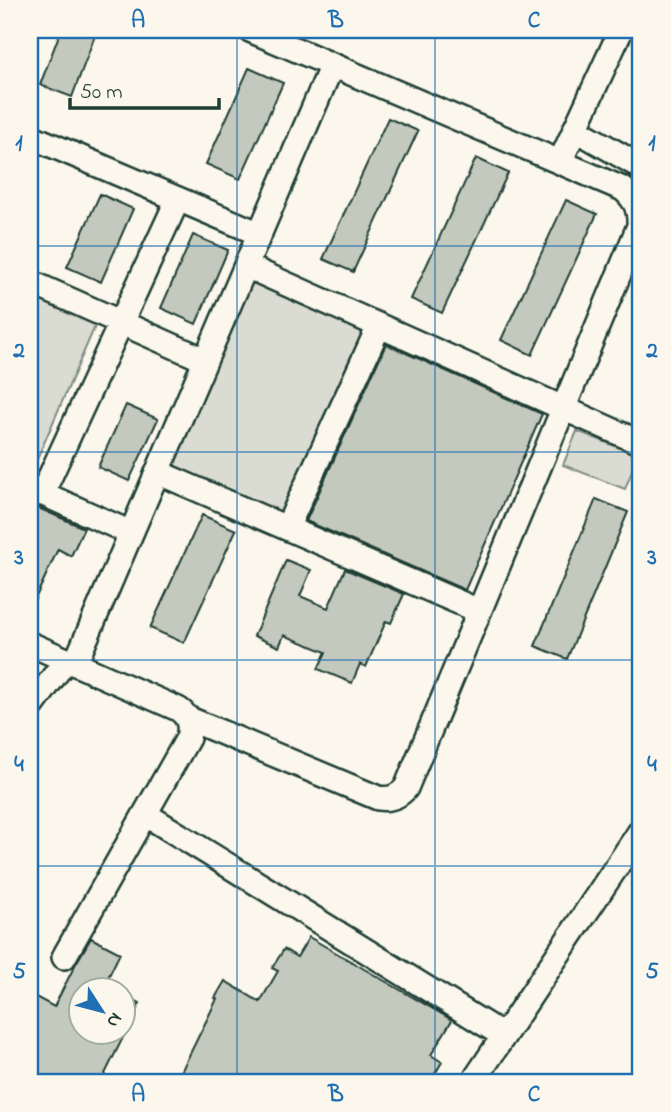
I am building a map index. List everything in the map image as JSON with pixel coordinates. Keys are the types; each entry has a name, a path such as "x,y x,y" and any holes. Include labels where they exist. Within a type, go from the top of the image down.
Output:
{"street":[{"path":"30,645 178,709 187,718 378,798 391,799 397,796 406,788 635,238 639,217 635,202 623,189 250,30"},
{"path":"560,162 621,30"},
{"path":"30,709 71,662 131,533 332,65"},
{"path":"575,129 641,167"},
{"path":"30,136 260,234"},
{"path":"131,533 36,491 121,323 178,199"},
{"path":"246,266 641,443"},
{"path":"30,282 205,360"},
{"path":"287,528 379,326"},
{"path":"157,472 480,611"},
{"path":"64,957 188,738 187,718"},
{"path":"145,814 504,1036"},
{"path":"473,1082 641,830"}],"shaded area":[{"path":"253,280 367,330 284,519 170,469"},
{"path":"30,295 96,324 30,475"},
{"path":"577,431 638,455 625,489 563,465"}],"building":[{"path":"61,30 97,30 72,97 40,85"},
{"path":"249,68 283,83 240,179 206,164"},
{"path":"388,118 418,131 353,272 323,259"},
{"path":"476,158 508,173 442,313 411,299"},
{"path":"100,194 133,209 101,282 67,267"},
{"path":"566,200 597,214 532,355 501,340"},
{"path":"193,235 228,250 196,324 161,308"},
{"path":"386,344 542,414 465,590 306,521"},
{"path":"126,405 158,419 129,481 98,467"},
{"path":"596,499 628,512 567,659 535,646"},
{"path":"36,507 84,528 71,556 58,549 30,610 30,521"},
{"path":"202,515 236,530 184,643 150,628"},
{"path":"286,560 311,570 300,596 328,608 345,569 404,594 391,623 386,621 366,667 360,664 352,683 318,669 326,652 284,635 279,647 254,636"},
{"path":"309,937 452,1020 431,1055 442,1062 430,1082 176,1082 225,981 260,1002 278,971 272,968 284,949 297,957"},
{"path":"91,938 120,953 109,976 70,976"},
{"path":"66,983 66,1046 119,1046 101,1082 30,1082 30,994 54,1007"}]}
